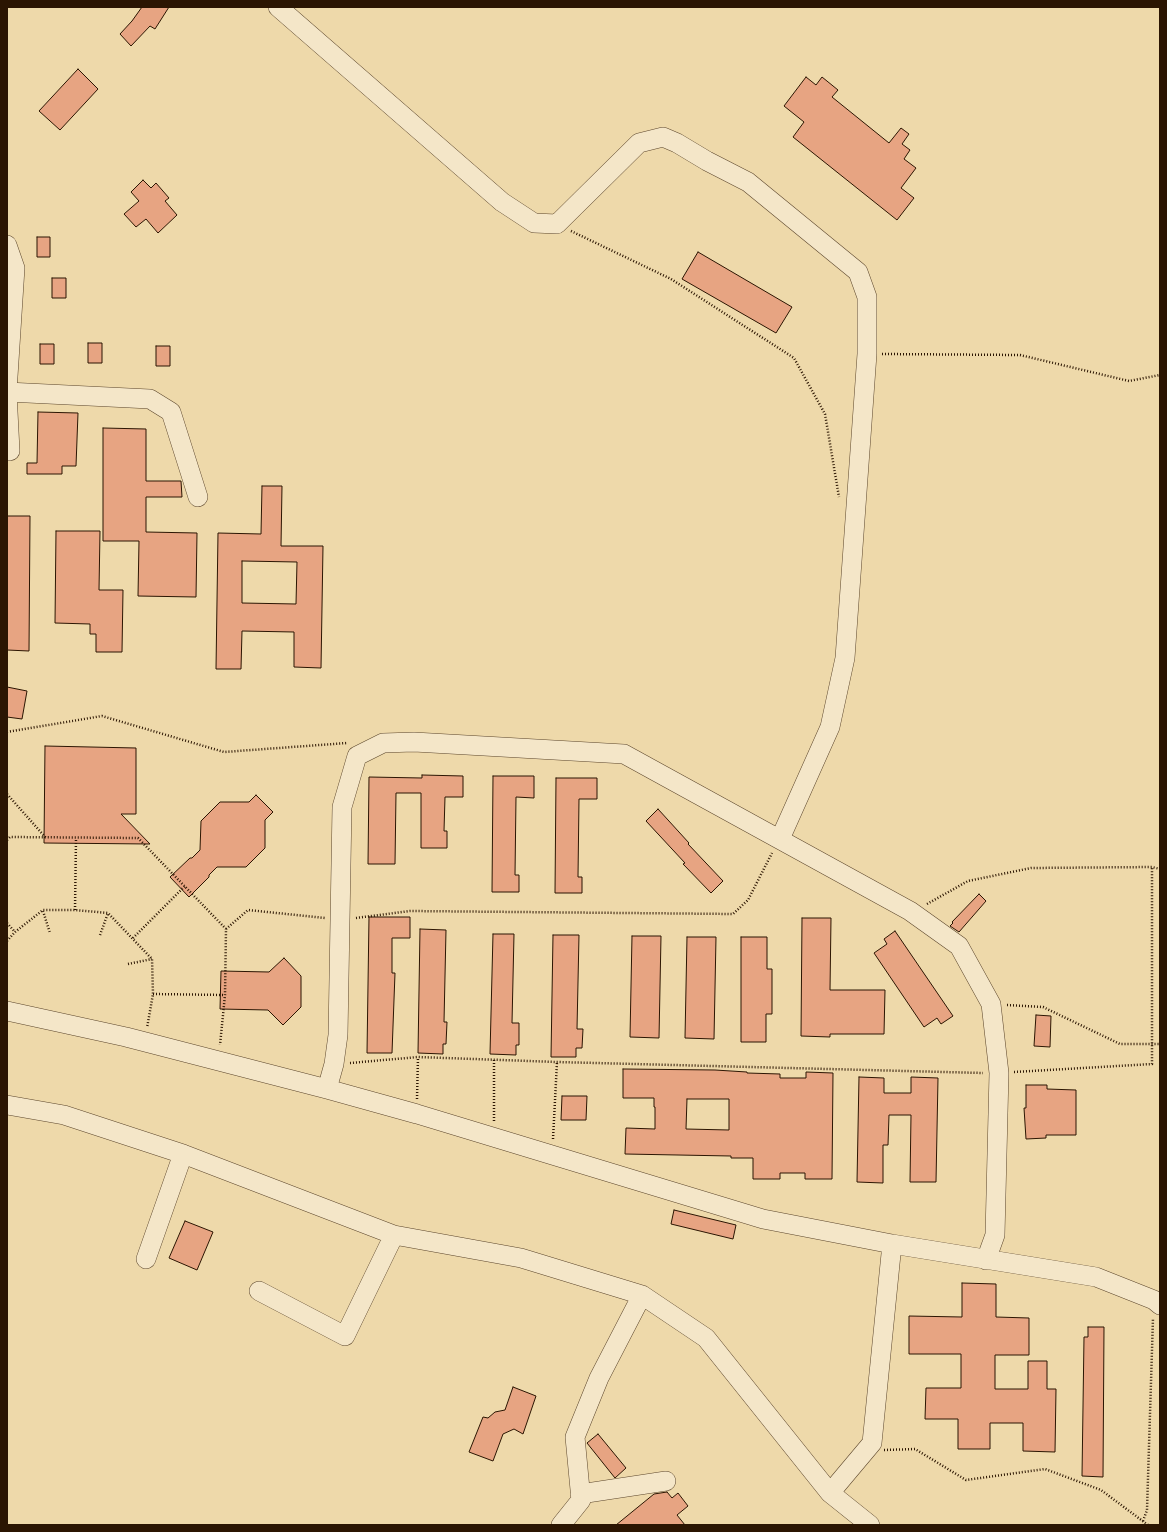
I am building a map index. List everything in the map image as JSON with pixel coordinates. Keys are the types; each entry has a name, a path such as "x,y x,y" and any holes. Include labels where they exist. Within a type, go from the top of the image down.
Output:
{"street":[{"path":"278,7 502,202 534,223 557,224 639,143 663,137 677,143 707,162 748,182 858,272 867,297 868,354 845,658 830,727 780,839"},
{"path":"7,245 15,268 7,392 10,451 7,451"},
{"path":"7,392 150,399 171,412 198,497"},
{"path":"327,1089 334,1064 338,1035 342,807 357,756 383,743 414,742 624,754 910,911 959,946 990,1004 999,1073 995,1235 986,1260"},
{"path":"7,1011 145,1042 327,1089 417,1114 762,1218 892,1244 1096,1277 1157,1302"},
{"path":"7,1106 64,1115 184,1154 394,1235 522,1258 642,1295 706,1338 830,1493 870,1525"},
{"path":"146,1259 184,1154"},
{"path":"259,1291 345,1336 394,1235"},
{"path":"830,1493 872,1443 892,1244"},
{"path":"561,1525 581,1500 574,1437 600,1378 642,1295"},
{"path":"580,1494 666,1480"}],"path":[{"path":"557,224 671,279 794,358 825,414 840,499"},
{"path":"868,354 1020,355 1129,381 1160,376"},
{"path":"7,732 102,716 224,752 348,743 357,756"},
{"path":"7,794 46,838"},
{"path":"7,840 10,838 138,838 185,886 226,929 225,995 218,1060"},
{"path":"75,910 76,838"},
{"path":"226,929 248,910 340,920 410,911 733,914 748,900 780,839"},
{"path":"910,911 930,903 968,881 1031,868 1152,867 1160,869"},
{"path":"334,1064 418,1057 999,1073 1152,1064 1152,867"},
{"path":"133,938 185,886"},
{"path":"43,910 50,933"},
{"path":"7,941 15,932 43,910 75,910 108,913 152,959 153,994 145,1042"},
{"path":"100,935 108,913"},
{"path":"7,923 15,932"},
{"path":"128,964 152,959"},
{"path":"153,994 225,995"},
{"path":"990,1004 1043,1007 1120,1044 1160,1044"},
{"path":"417,1114 418,1057"},
{"path":"490,1136 494,1120 494,1060"},
{"path":"549,1154 554,1135 557,1062"},
{"path":"1143,1521 1147,1510 1157,1302"},
{"path":"872,1443 885,1450 915,1449 966,1480 1045,1469 1100,1490 1148,1525"}],"building":[{"path":"142,7 169,7 155,29 150,26 131,46 120,34"},
{"path":"78,69 98,89 60,130 39,111"},
{"path":"806,77 816,85 822,77 838,90 832,97 889,143 901,128 909,134 902,144 910,150 904,159 916,168 901,188 914,198 897,220 793,137 804,122 784,106"},
{"path":"143,180 151,188 156,183 169,198 165,201 177,215 158,233 146,219 136,227 124,214 139,201 131,192"},
{"path":"37,237 50,237 50,257 37,257"},
{"path":"698,252 792,307 776,333 682,279"},
{"path":"52,278 66,278 66,298 52,298"},
{"path":"88,343 102,343 102,363 88,363"},
{"path":"40,344 54,344 54,364 40,364"},
{"path":"156,346 170,346 170,366 156,366"},
{"path":"38,412 78,413 76,466 62,466 62,474 27,474 27,463 37,463"},
{"path":"103,428 146,429 146,481 181,481 182,497 146,497 146,532 197,533 196,597 138,596 139,541 103,541"},
{"path":"262,486 282,486 281,546 323,546 321,668 294,667 294,632 242,631 241,669 216,669 218,533 261,534","holes":["242,561 297,562 296,604 242,603"]},
{"path":"7,516 30,516 29,651 7,650"},
{"path":"56,531 100,531 99,590 123,590 122,652 96,652 96,634 90,634 90,624 55,623"},
{"path":"7,687 27,691 22,719 7,717"},
{"path":"45,746 136,748 136,814 121,814 150,844 44,843"},
{"path":"422,775 463,776 463,797 445,797 444,831 447,831 447,848 421,848 421,793 396,793 395,864 368,864 369,777 422,778"},
{"path":"493,776 534,776 534,798 516,797 515,875 519,875 519,892 492,892"},
{"path":"556,778 597,778 597,799 579,799 578,877 582,877 582,893 555,893"},
{"path":"256,795 273,812 265,820 265,848 246,867 217,867 189,897 170,877 200,850 201,821 220,802 249,802"},
{"path":"658,809 723,881 711,893 683,864 685,863 646,821"},
{"path":"979,894 986,901 959,932 950,926 953,923 952,922"},
{"path":"369,917 410,917 410,938 392,938 392,973 395,973 392,1053 367,1053"},
{"path":"802,918 831,918 830,990 885,990 884,1034 830,1034 830,1037 801,1036"},
{"path":"420,929 446,930 444,1022 447,1022 446,1044 443,1044 443,1054 418,1053"},
{"path":"895,931 953,1016 941,1024 937,1018 924,1027 874,953 887,944 884,939"},
{"path":"493,934 514,934 512,1023 519,1023 519,1045 516,1045 516,1055 490,1054"},
{"path":"553,935 579,935 577,1029 583,1029 582,1048 576,1048 576,1057 551,1057"},
{"path":"632,936 661,936 659,1038 630,1037"},
{"path":"687,937 716,937 714,1039 685,1038"},
{"path":"741,937 767,937 767,969 772,969 772,1014 766,1014 766,1042 741,1042"},
{"path":"284,958 301,976 301,1007 283,1025 268,1010 220,1009 221,971 269,972"},
{"path":"1036,1015 1051,1016 1050,1047 1034,1046"},
{"path":"623,1069 715,1070 780,1074 780,1078 806,1078 806,1072 833,1073 832,1179 805,1179 805,1173 780,1173 780,1179 753,1179 753,1158 731,1158 731,1156 625,1154 626,1128 655,1129 655,1107 654,1098 623,1098","holes":["687,1099 729,1099 729,1130 686,1129"]},
{"path":"859,1077 884,1078 884,1093 911,1093 911,1077 938,1078 936,1182 910,1182 911,1115 889,1115 888,1145 883,1145 883,1183 857,1182"},
{"path":"1026,1085 1047,1085 1047,1089 1076,1090 1076,1135 1046,1135 1046,1138 1026,1139 1024,1108 1026,1108"},
{"path":"562,1096 587,1096 586,1120 561,1120"},
{"path":"674,1210 736,1225 733,1239 671,1224"},
{"path":"185,1221 213,1232 197,1270 169,1258"},
{"path":"962,1283 996,1284 996,1317 1029,1318 1029,1355 995,1355 995,1389 1028,1389 1028,1361 1047,1361 1047,1389 1056,1389 1055,1452 1023,1451 1023,1423 990,1423 990,1449 958,1449 958,1419 925,1419 926,1388 961,1388 961,1354 909,1354 909,1316 962,1317"},
{"path":"1088,1327 1104,1327 1103,1477 1082,1476 1084,1337 1088,1337"},
{"path":"513,1387 536,1396 523,1434 514,1429 503,1434 493,1461 469,1452 483,1417 488,1418 495,1412 505,1410"},
{"path":"598,1434 626,1468 615,1478 587,1443"},
{"path":"667,1492 672,1498 678,1493 688,1506 677,1515 685,1525 616,1525 654,1494"}]}
